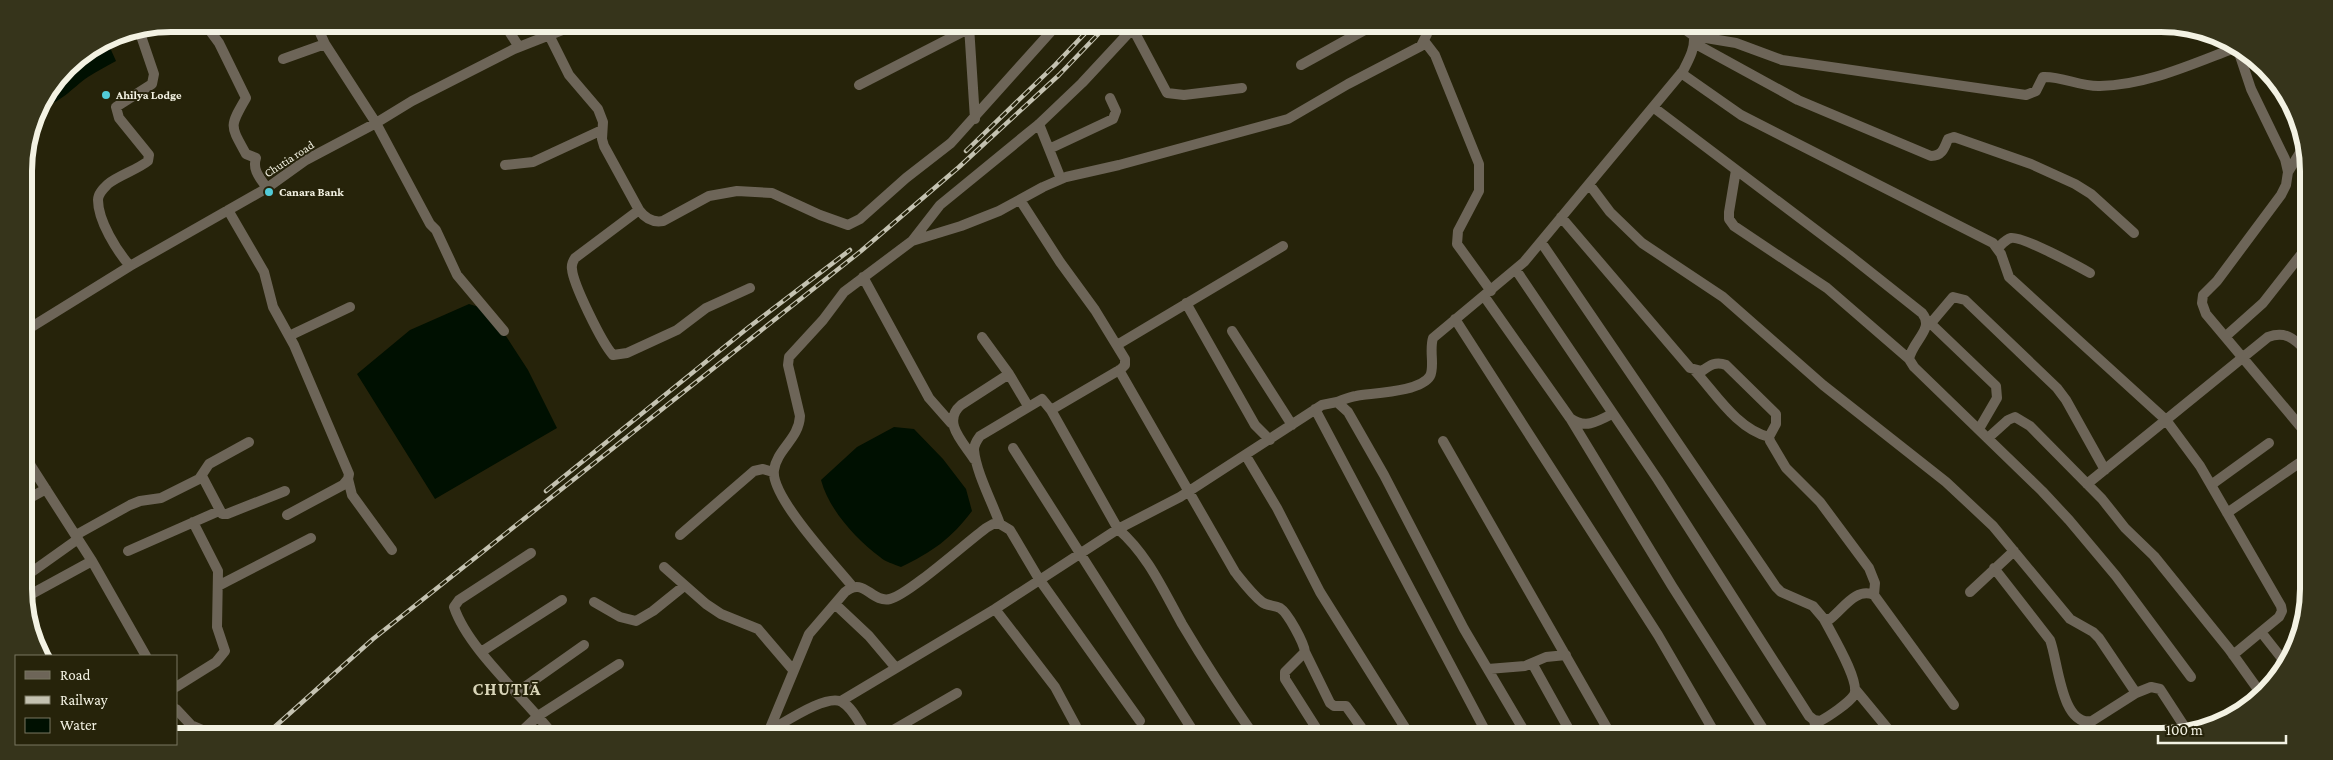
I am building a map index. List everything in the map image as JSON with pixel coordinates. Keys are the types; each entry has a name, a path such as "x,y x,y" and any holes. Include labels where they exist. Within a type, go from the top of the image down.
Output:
{"street":[{"path":"1301,65 1360,32"},
{"path":"912,241 961,226 1020,200 1061,179 1288,119 1348,84 1421,46 1425,42 1427,32"},
{"path":"212,33 219,43 246,98 233,121 235,133 246,154 256,158 254,164 257,173 267,188"},
{"path":"320,33 325,44 376,123 430,224 436,230 457,274 504,332"},
{"path":"510,33 519,47"},
{"name":"Chutia road","path":"33,325 130,266 267,188 306,160 376,123 412,101 519,47 555,33"},
{"path":"859,85 959,33"},
{"path":"970,33 975,119"},
{"path":"549,35 569,76 598,109 602,122 604,146 639,210 646,219 657,222 718,193 737,191 772,193 820,215 848,224 860,219 906,178 951,143 975,119 1050,33"},
{"path":"852,586 780,496 773,472 775,463 797,433 800,424 800,416 788,365 789,357 823,320 844,292 912,241 931,215 953,193 1039,124 1082,83 1130,33"},
{"path":"1136,33 1167,93 1184,95 1242,88"},
{"path":"130,266 118,252 106,229 98,200 101,191 110,182 148,161 149,156 119,118 116,107 152,84 154,74 140,36"},
{"path":"1700,36 1736,43 1782,60 1996,89 2026,95 2036,91 2043,77 2089,86 2112,85 2147,79 2229,50"},
{"path":"776,728 826,700 841,701 995,609 1118,529 1190,491 1315,409 1330,402 1337,402 1355,396 1400,391 1427,380 1432,368 1430,356 1433,338 1516,270 1541,242 1681,74 1700,36"},
{"path":"1700,36 1798,100 1931,156 1938,156 1942,153 1948,139 1954,137 2061,177 2091,194 2134,233"},
{"path":"1425,42 1435,55 1479,164 1479,191 1458,231 1456,239 1460,250 1570,418 1672,586 1761,727"},
{"path":"284,59 325,44"},
{"path":"2240,57 2251,89 2285,158 2288,172 2286,185 2281,195 2217,281 2204,295 2202,303 2206,314 2244,356 2300,426"},
{"path":"1681,74 1741,115 1982,237 1998,248 2009,277 2166,420 2193,455 2281,606 2282,611 2279,617 2233,655"},
{"path":"1049,149 1114,119 1116,111 1110,98"},
{"path":"1653,107 1849,255 1929,321 1996,386 1997,398 1979,429"},
{"path":"1039,124 1061,179"},
{"path":"505,165 534,162 602,130"},
{"path":"2288,172 2299,154"},
{"path":"1736,170 1729,212 1729,219 1734,226 1827,288 1909,359 1914,367 2042,491 2081,534 2116,576 2190,677"},
{"path":"1589,184 1610,212 1642,243 1684,273 1723,297 1830,390 1946,482 1993,526 2070,619 2093,632 2099,638 2136,693"},
{"path":"1020,200 1117,344 1126,365 1051,410"},
{"path":"228,210 264,272 273,307 289,336 346,466 352,495 392,550"},
{"path":"639,210 575,258 572,263 572,270 584,300 613,355 627,353 677,330 706,308 750,288"},
{"path":"1561,217 1690,368 1695,371 1743,424 1757,434 1768,437 1786,468 1820,502 1869,568 1875,583 1874,595"},
{"path":"1998,248 2006,240 2017,238 2077,265 2090,273"},
{"path":"1516,270 1658,480 1809,716 1814,720 1820,721 1827,718 1854,695 1855,689 1853,678 1824,619 1813,606 1781,592 1776,587 1541,242"},
{"path":"1117,344 1283,246"},
{"path":"2226,336 2263,303 2300,256"},
{"path":"863,277 930,398 951,422 977,464"},
{"path":"1909,359 1911,350 1929,321 1949,299 1959,297 1965,300 2053,384 2066,400 2105,470"},
{"path":"1186,304 1255,425 1270,440"},
{"path":"289,336 350,307"},
{"path":"1455,319 1652,627 1711,727"},
{"path":"1232,330 1292,425"},
{"path":"2087,484 2268,337 2277,334 2287,334 2300,345"},
{"path":"982,337 1028,406"},
{"path":"1695,371 1702,370 1712,364 1720,363 1726,365 1776,414 1776,424 1768,437"},
{"path":"1119,370 1236,572 1259,600 1265,604 1278,607 1285,612 1304,645 1304,652 1330,704 1346,706 1361,727"},
{"path":"951,422 954,410 1008,374"},
{"path":"1000,524 977,464 974,448 980,436 1042,399 1051,410 1118,529 1130,539 1145,557 1183,625 1248,727"},
{"path":"1337,402 1348,412 1384,475 1464,629 1522,727"},
{"path":"1315,409 1483,727"},
{"path":"1570,418 1586,425 1612,414"},
{"path":"1988,438 2008,420 2021,419 2102,499 2125,528 2154,556 2258,689"},
{"path":"1443,441 1606,727"},
{"path":"32,571 77,537 130,505 140,501 161,498 202,476 208,464 249,442"},
{"path":"2211,485 2269,443"},
{"path":"1014,448 1191,727"},
{"path":"1246,456 1277,508 1320,592 1405,727"},
{"path":"2226,513 2300,463"},
{"path":"32,468 92,561 145,655"},
{"path":"680,535 754,471 763,469 773,472"},
{"path":"202,476 219,511"},
{"path":"287,515 348,479"},
{"path":"32,497 46,489"},
{"path":"128,551 219,511 227,514 286,491"},
{"path":"178,685 216,662 225,651 217,627 217,568 193,522"},
{"path":"770,728 809,634 852,586 859,586 884,600 891,599 912,586 993,524 1000,524 1010,530 1039,579 1140,721"},
{"path":"218,586 311,538"},
{"path":"1970,592 2014,550"},
{"path":"531,553 459,600 454,607 457,615 481,652 548,728"},
{"path":"33,593 92,561"},
{"path":"664,567 698,598 721,614 758,629 794,670"},
{"path":"1994,568 2050,640 2054,651 2058,676 2076,718 2084,723 2092,721 2136,693 2151,687 2160,689 2184,726"},
{"path":"594,602 620,617 636,621 653,611 684,586"},
{"path":"1824,619 1830,619 1855,595 1863,592 1874,595 1954,705"},
{"path":"481,652 562,600"},
{"path":"835,604 869,636 896,668"},
{"path":"995,609 1055,687 1076,726"},
{"path":"2261,632 2281,658"},
{"path":"516,693 584,645"},
{"path":"1304,652 1300,659 1285,672 1286,679 1316,727"},
{"path":"1488,669 1513,668 1546,657 1566,655"},
{"path":"1532,663 1568,727"},
{"path":"525,728 538,716 619,664"},
{"path":"1855,689 1887,727"},
{"path":"897,728 957,693"},
{"path":"841,701 849,708 862,728"},
{"path":"178,711 195,728"},
{"path":"1814,720 1815,727"}],"water":[{"path":"110,47 116,61 88,77 50,104 73,73 94,56"},
{"path":"469,304 489,310 528,370 557,428 435,499 357,374 410,330"},
{"path":"894,427 914,429 943,459 966,489 972,511 940,544 901,567 882,559 853,533 830,502 821,480 857,447"}],"railway":[{"path":"966,151 1086,33"},
{"path":"273,728 373,639 861,251 959,167 1059,75 1100,33"},
{"path":"546,491 749,327 850,250"}],"place":[{"name":"Ahilya Lodge","path":"106,95"},
{"name":"Canara Bank","path":"269,192"}],"district":[{"name":"CHUTIĀ","path":"507,689"}]}
